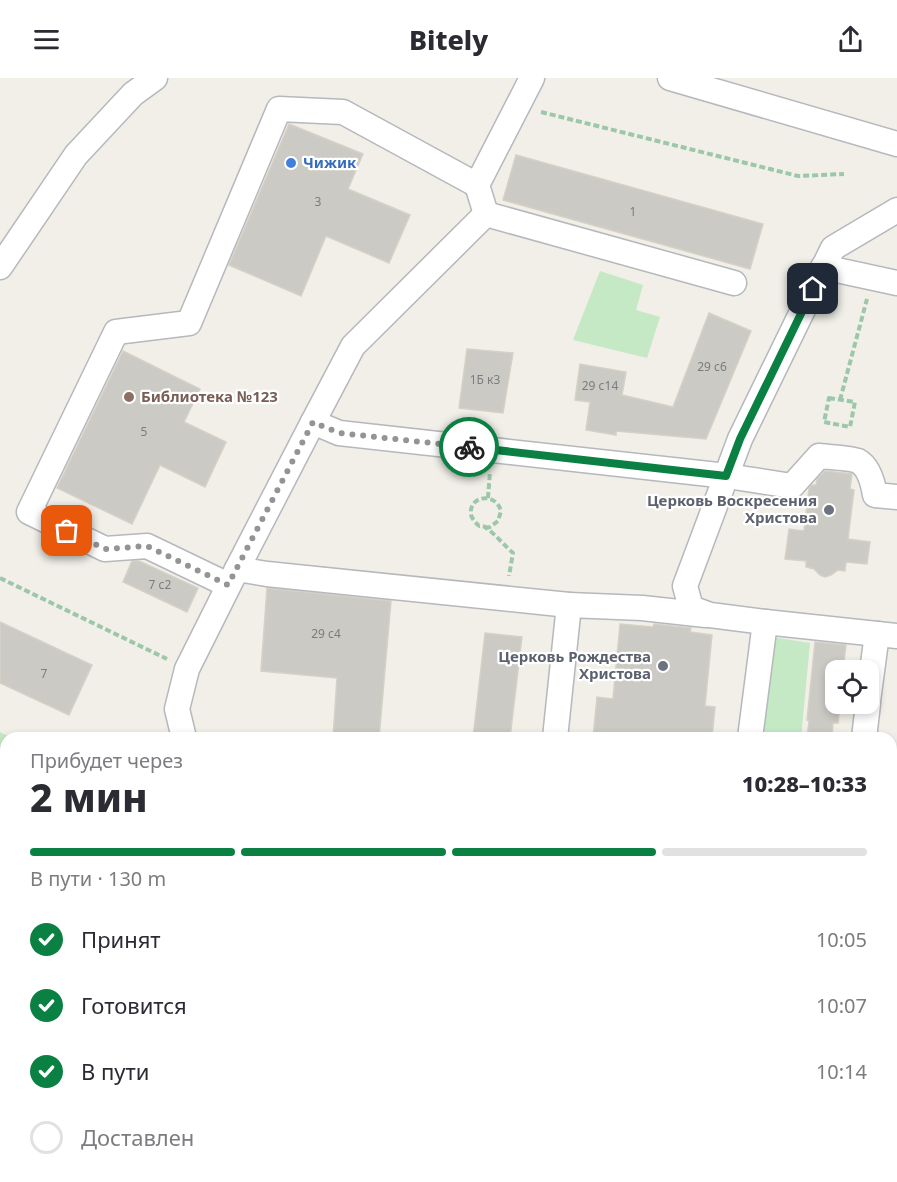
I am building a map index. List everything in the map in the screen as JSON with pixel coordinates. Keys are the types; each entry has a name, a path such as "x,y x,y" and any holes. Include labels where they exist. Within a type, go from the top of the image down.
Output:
{"street":[{"path":"0,267 76,155 133,94 156,78"},
{"path":"477,185 532,78"},
{"path":"670,78 897,144"},
{"path":"486,214 477,185 343,112 279,109 189,323 116,332 29,512 105,549 147,546 233,577 267,574 569,605 642,608 887,635 879,663"},
{"path":"710,615 691,608 685,586 740,439 832,248 897,210"},
{"path":"486,214 734,283"},
{"path":"182,732 177,710 187,669 353,346 486,214"},
{"path":"823,267 897,283"},
{"path":"313,422 339,433 726,476 792,486 819,456 857,460 867,470 875,495 897,497"},
{"path":"556,732 569,605"},
{"path":"751,732 765,622"},
{"path":"865,732 867,714"}],"path":[{"path":"518,106 798,176 844,174"},
{"path":"840,400 873,278"},
{"path":"828,398 840,400 855,402 850,427 824,422 828,398"},
{"path":"485,528 498,521 501,511 496,502 488,498 475,502 471,514 478,525 485,528 513,553 506,598"},
{"path":"0,578 187,669"}],"green space":[{"path":"600,271 643,285 636,310 660,317 647,358 573,340"},
{"path":"772,637 810,643 802,732 765,732 764,703"}],"building":[{"path":"289,124 363,154 348,189 410,215 389,263 326,236 301,296 229,265"},
{"path":"516,155 763,224 750,269 503,200"},
{"path":"709,313 751,331 706,439 616,431 616,435 586,430 590,402 575,400 580,364 626,372 622,395 673,407"},
{"path":"467,349 513,353 503,413 459,408"},
{"path":"123,351 200,389 184,422 226,442 205,487 160,465 132,524 57,488"},
{"name":"Церковь Воскресения Христова","path":"825,471 852,474 850,489 854,490 848,539 870,542 867,564 846,562 845,571 838,570 825,577 814,569 806,567 806,561 785,559 789,529 804,531 809,488 816,485 817,479"},
{"path":"132,561 139,561 198,588 187,612 123,582"},
{"path":"267,588 391,601 380,732 333,732 337,678 261,671"},
{"path":"0,622 92,665 69,715 0,683"},
{"name":"Церковь Рождества Христова","path":"620,624 653,627 654,624 691,628 690,632 712,635 705,706 715,707 713,732 594,732 597,697 613,699"},
{"path":"485,633 522,637 511,732 474,732"},
{"path":"815,642 846,645 844,660 825,660 825,714 839,714 838,723 833,723 832,732 808,732 809,721 807,720"}],"way so far":[{"path":"67,531 105,549 147,546 228,585 313,422 339,433 469,447"}],"place":[{"name":"Чижик","path":"291,163"},
{"name":"Библиотека №123","path":"129,397"},
{"name":"Церковь Воскресения Христова","path":"829,510"},
{"name":"Церковь Рождества Христова","path":"663,666"}],"route":[{"path":"469,447 726,476 740,439 813,289"}]}
